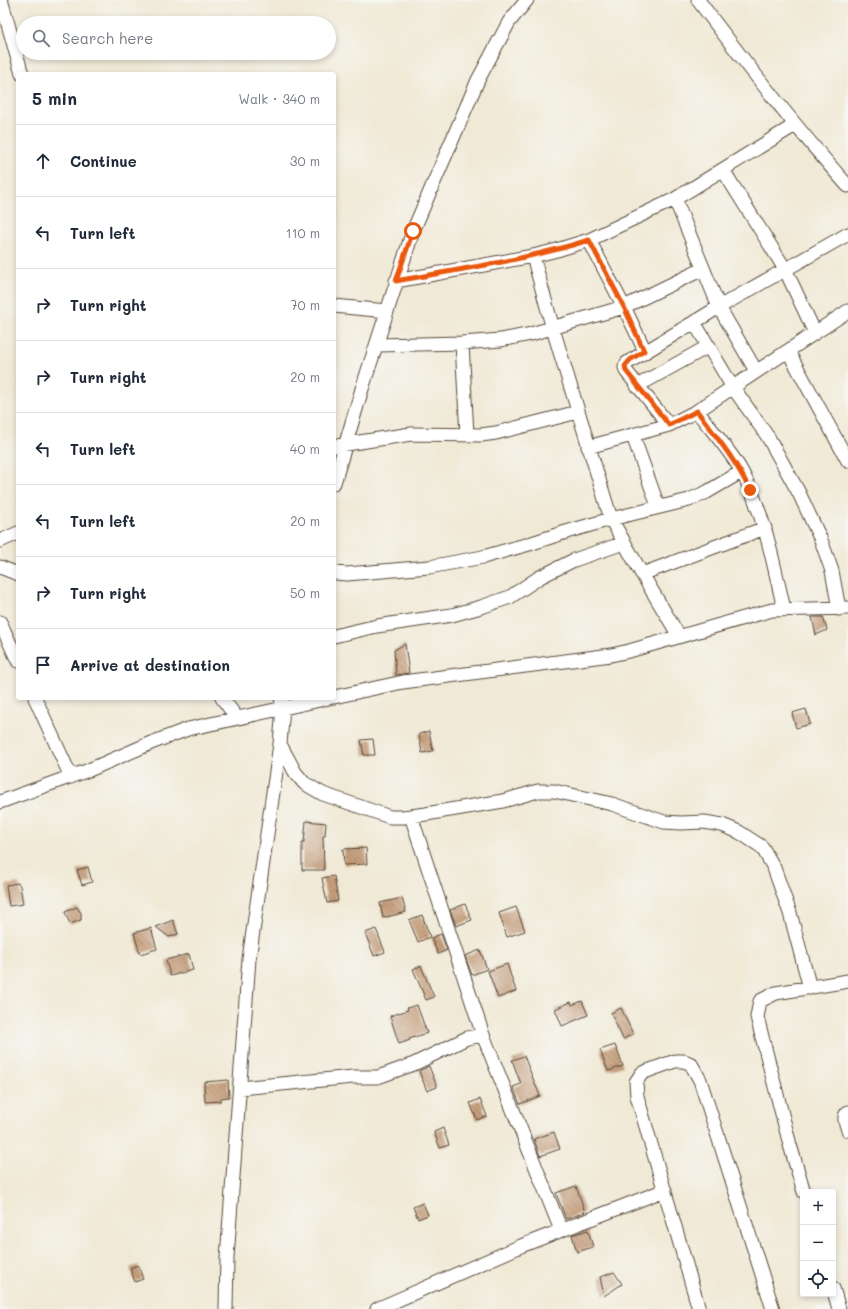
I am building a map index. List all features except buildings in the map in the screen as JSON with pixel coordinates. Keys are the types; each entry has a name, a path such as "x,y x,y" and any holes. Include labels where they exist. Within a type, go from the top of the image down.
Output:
{"street":[{"path":"336,470 340,445 362,389 413,231 478,80 509,22 527,0"},
{"path":"698,0 728,41 811,145 848,186"},
{"path":"0,1 16,48"},
{"path":"20,60 24,72"},
{"path":"396,281 533,256 589,240 675,199 795,125"},
{"path":"723,170 785,269 816,333"},
{"path":"675,199 719,307 756,371"},
{"path":"669,425 626,371 625,366 630,360 719,307 848,234"},
{"path":"589,240 624,307 644,351"},
{"path":"533,256 553,329 611,519 679,636"},
{"path":"377,345 462,343 501,340 553,329 624,307 704,269"},
{"path":"336,306 387,311"},
{"path":"588,447 669,425 697,411 732,386 848,311"},
{"path":"336,697 403,682 611,655 772,610 844,609 821,540 799,493 768,438 732,386 694,322"},
{"path":"462,343 467,435"},
{"path":"638,386 709,346"},
{"path":"788,351 844,443 848,461"},
{"path":"697,411 728,451 742,472 765,528 784,609"},
{"path":"340,445 411,434 481,435 496,433 578,412"},
{"path":"633,436 658,506"},
{"path":"336,573 346,574 429,567 483,557 611,519 658,506 689,500 707,492 742,472"},
{"path":"642,574 765,528"},
{"path":"0,541 16,534"},
{"path":"336,636 377,626 452,615 481,607 510,597 540,577 574,560 624,543"},
{"path":"0,567 16,573"},
{"path":"0,622 16,657"},
{"path":"36,700 71,777"},
{"path":"224,700 237,718"},
{"path":"0,802 89,770 168,735 237,718 281,701 297,700"},
{"path":"226,1309 227,1258 249,960 280,744 281,701"},
{"path":"280,744 295,772 304,783 323,794 390,817 411,816 503,802 538,791 554,791 612,804 664,822 704,822 722,824 739,832 762,847 774,868 790,913 810,988"},
{"path":"411,816 483,1035 561,1230"},
{"path":"803,1189 790,1145 757,1017 760,1001 776,993 848,982"},
{"path":"240,1088 353,1077 378,1077 414,1064 467,1038 483,1035"},
{"path":"699,1309 637,1096 636,1082 642,1073 675,1061 684,1061 691,1064 700,1080 773,1309"},
{"path":"848,1112 845,1119 848,1130"},
{"path":"377,1309 521,1246 665,1190"},
{"path":"836,1297 839,1309"}],"route":[{"path":"413,231 396,281 533,256 589,240 624,307 644,351 627,363 625,366 626,371 669,425 697,411 728,451 742,472 750,490"}]}
